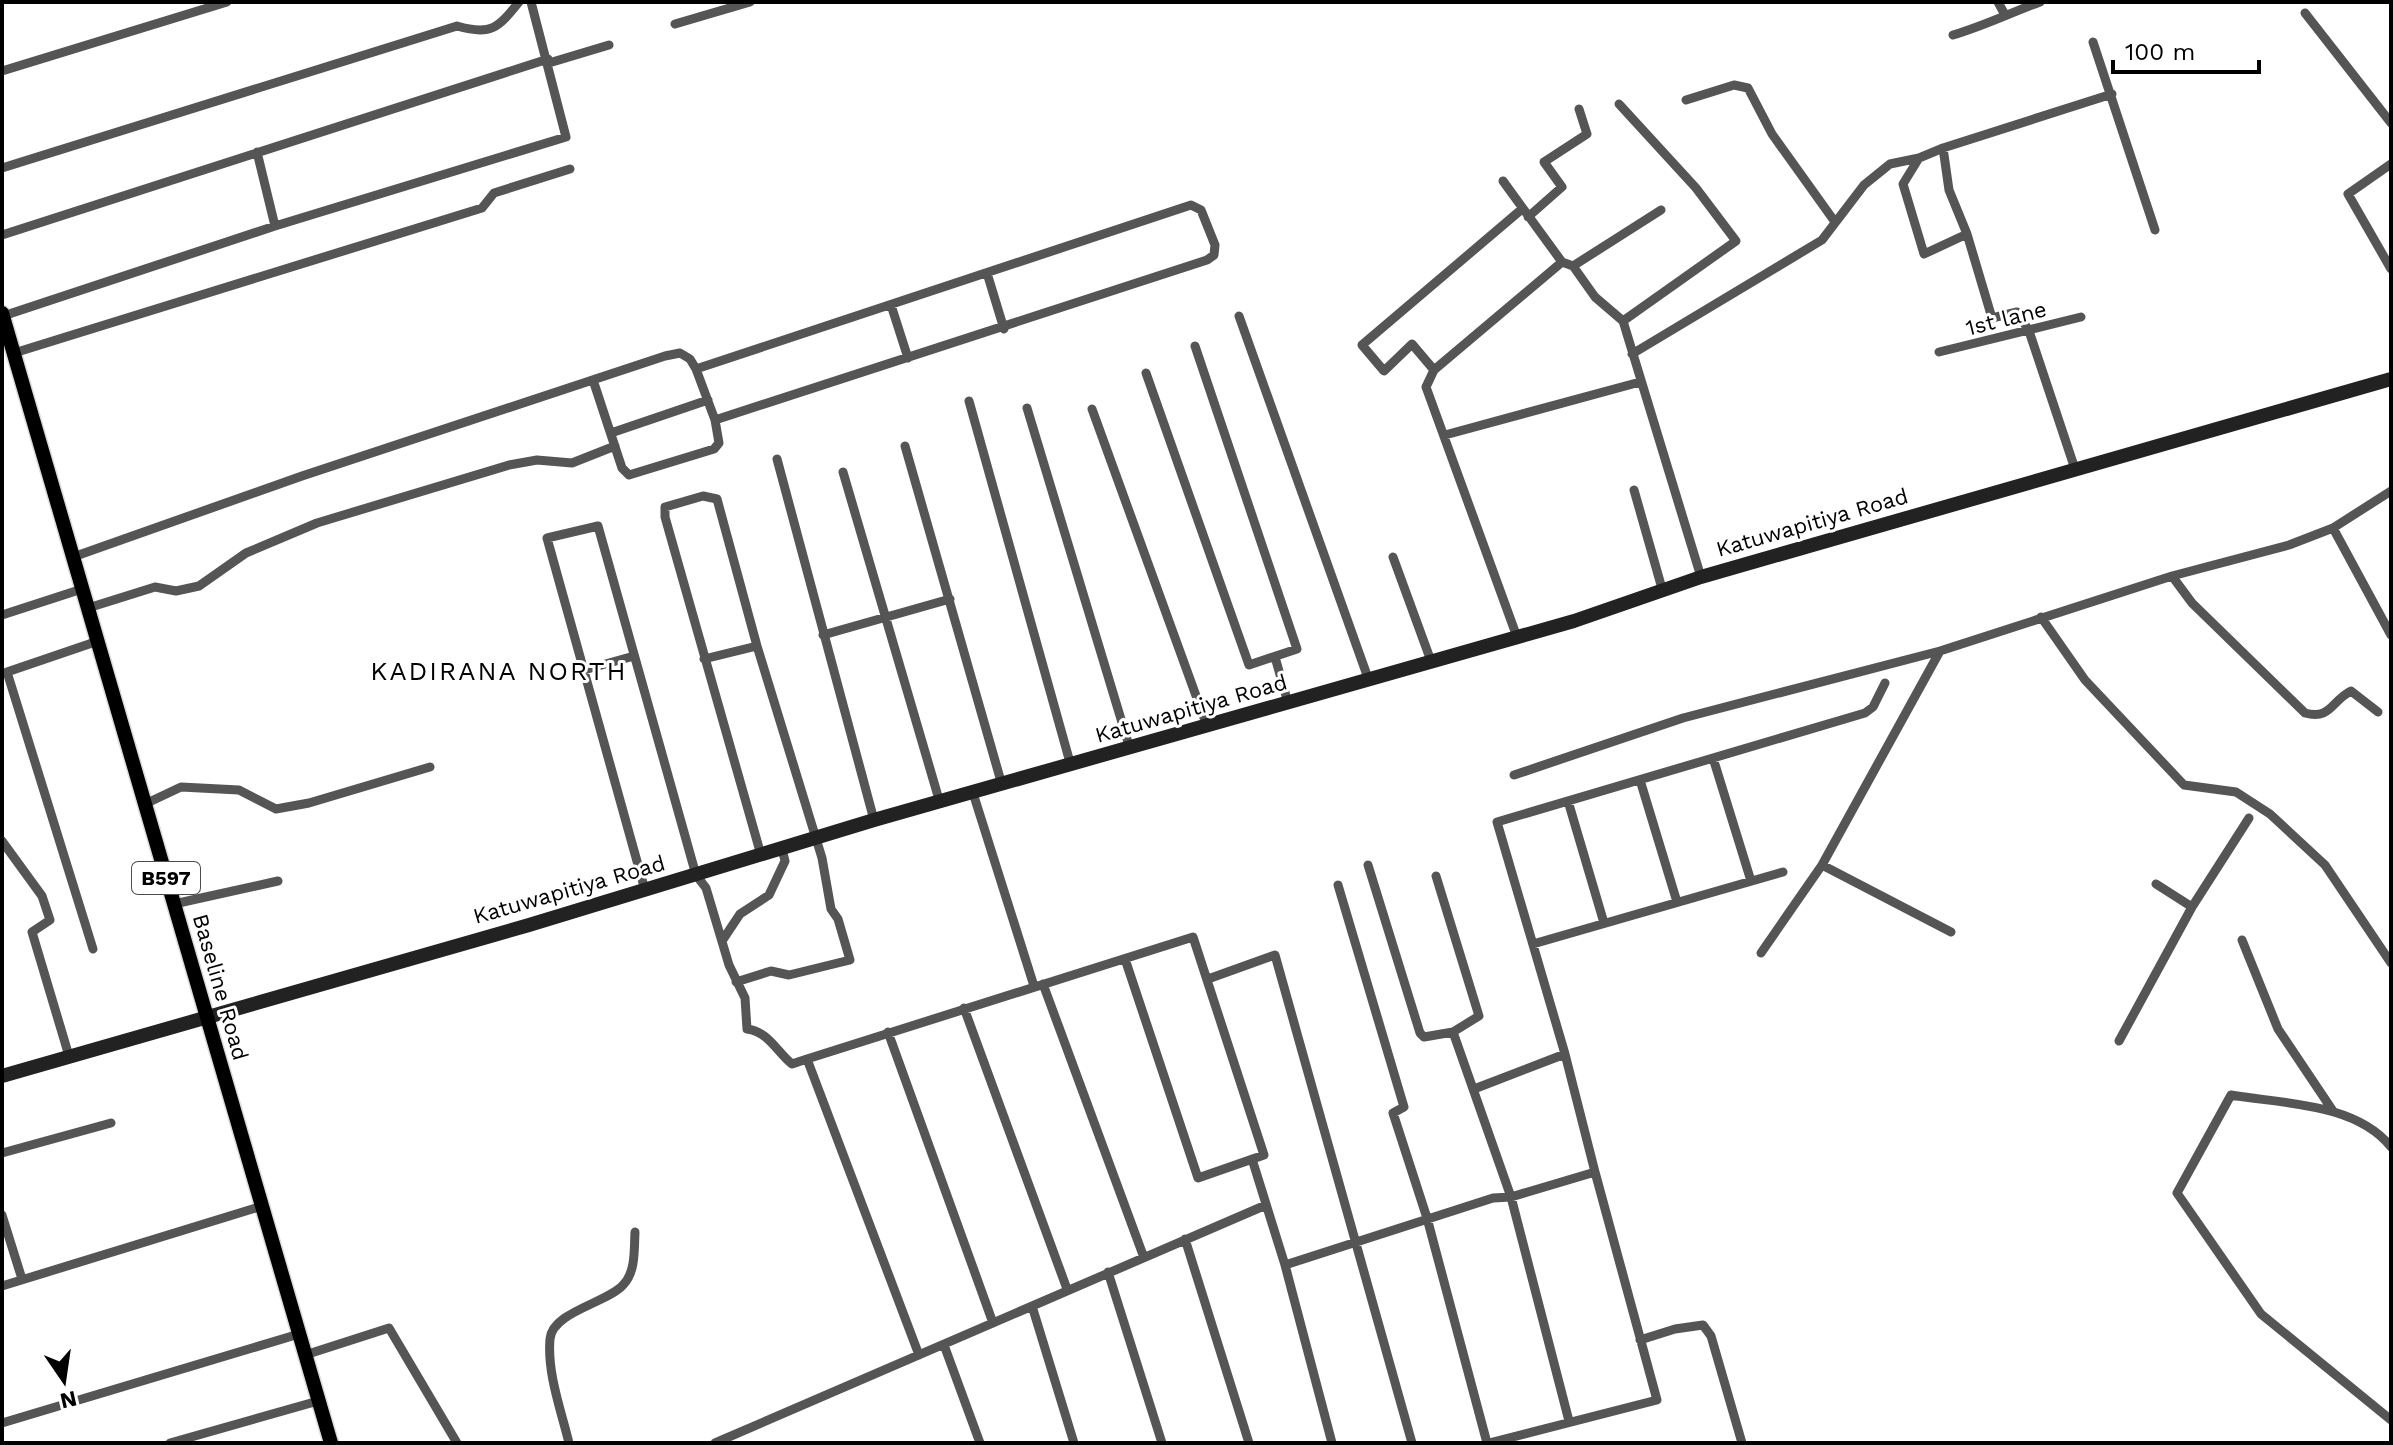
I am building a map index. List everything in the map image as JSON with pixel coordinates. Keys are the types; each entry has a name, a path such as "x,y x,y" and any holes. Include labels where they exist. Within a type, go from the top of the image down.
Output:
{"main road":[{"name":"Baseline Road","path":"2,315 331,1443"}],"street":[{"path":"2,71 227,2"},
{"path":"2,168 457,26 477,32 491,30 519,2"},
{"path":"2,315 275,226 566,137 531,2"},
{"path":"675,24 750,2"},
{"path":"1998,2 2005,15"},
{"path":"1953,35 1999,21 2005,15 2040,2"},
{"path":"2305,13 2391,123"},
{"path":"2093,42 2155,230"},
{"path":"2,235 257,152 548,61 609,45"},
{"path":"1686,100 1734,85 1748,88 1772,134 1835,222"},
{"path":"1632,354 1822,240 1864,185 1890,164 1919,158 2112,94"},
{"path":"1619,104 1696,188 1736,241 1623,321"},
{"path":"1434,370 1412,344 1384,371 1362,345 1525,213 1562,187 1544,162 1587,134 1579,109"},
{"path":"1943,148 1949,190 1967,234 1992,318 2017,312 2029,331 2075,469"},
{"path":"257,152 275,226"},
{"path":"1919,158 1903,184 1924,254 1967,234"},
{"path":"2391,164 2348,194 2391,269"},
{"path":"14,353 482,208 494,193 570,169"},
{"path":"1503,181 1562,262 1573,266 1595,297 1623,321 1701,577"},
{"path":"696,369 1191,205 1201,210 1215,245 1214,255 1207,260 1004,329 715,420"},
{"path":"1573,266 1661,210"},
{"path":"1517,637 1426,387 1434,370 1562,262"},
{"path":"987,273 1004,329"},
{"path":"891,305 908,358"},
{"path":"1239,316 1368,678"},
{"name":"1st lane","path":"1939,352 2081,317"},
{"path":"1146,373 1249,665 1297,649 1195,346"},
{"path":"73,557 302,476 593,380 680,353 696,369 715,420 719,443 714,449 632,474 622,468 593,380"},
{"name":"Katuwapitiya Road","path":"2,1076 645,890 874,820 1517,637 1663,592 1701,577 2391,379"},
{"path":"1445,435 1640,382"},
{"path":"611,433 708,400"},
{"path":"969,401 1071,766"},
{"path":"1027,408 1130,749"},
{"path":"1092,409 1207,726"},
{"path":"88,608 155,587 176,591 199,586 246,553 317,523 509,465 537,460 572,463 615,446"},
{"path":"905,446 1002,785"},
{"path":"777,459 874,820"},
{"path":"843,472 940,803"},
{"path":"1634,490 1663,592"},
{"path":"1514,775 1683,718 1940,651 2172,576 2289,545 2333,528 2391,491"},
{"path":"736,982 771,971 789,975 850,960 838,919 831,909 815,839 717,499 711,496 665,507 665,517 761,855"},
{"path":"645,890 547,538 598,526 696,875 706,888 736,982 745,998 747,1029 771,1039 780,1054 792,1064 1193,937 1264,1155 1198,1178 1125,959"},
{"path":"2333,528 2391,635"},
{"path":"1393,557 1431,661"},
{"path":"2172,576 2192,603 2305,713 2317,716 2329,713 2351,691 2378,712"},
{"path":"2,615 82,589"},
{"path":"823,635 950,599"},
{"path":"2041,617 2085,680 2184,785 2236,792 2270,814 2325,865 2391,963"},
{"path":"93,949 7,672 98,641"},
{"path":"704,659 757,646"},
{"path":"1761,953 1822,865 1940,651"},
{"path":"584,670 634,656"},
{"path":"1275,657 1288,703"},
{"path":"1338,885 1404,1107 1393,1113 1427,1218 1488,1443 1657,1400 1565,1054 1497,822 1865,713 1873,707 1885,683"},
{"path":"1713,758 1751,881"},
{"path":"145,804 181,787 239,790 276,809 309,803 430,767"},
{"path":"1640,780 1677,902"},
{"path":"973,793 1038,985 1143,1255"},
{"path":"1568,801 1604,923"},
{"path":"2119,1041 2192,907 2249,818"},
{"path":"2,841 42,896 50,920 32,932 69,1056"},
{"path":"722,941 740,914 769,895 785,861 782,849"},
{"path":"1368,865 1420,1033 1424,1037 1453,1032 1479,1016 1436,876"},
{"path":"1822,865 1951,932"},
{"path":"1533,944 1783,872"},
{"path":"174,904 278,881"},
{"path":"2156,884 2192,907"},
{"path":"2242,940 2278,1029 2333,1111"},
{"path":"1208,979 1275,955 1412,1443"},
{"path":"964,1008 1067,1289"},
{"path":"888,1032 993,1323"},
{"path":"1453,1032 1511,1197 1569,1421"},
{"path":"1474,1089 1565,1054"},
{"path":"807,1059 919,1355"},
{"path":"2391,1147 2377,1130 2333,1111 2231,1095 2177,1193 2261,1314 2391,1420"},
{"path":"2,1153 111,1123"},
{"path":"1252,1159 1285,1265 1332,1443"},
{"path":"1285,1265 1493,1198 1511,1197 1595,1172"},
{"path":"715,1443 1143,1255 1266,1205"},
{"path":"2,1286 262,1206"},
{"path":"2,1215 22,1279"},
{"path":"569,1443 553,1378 550,1336 558,1323 623,1286 632,1269 635,1232"},
{"path":"1185,1239 1249,1443"},
{"path":"1108,1272 1162,1443"},
{"path":"1032,1306 1074,1443"},
{"path":"1640,1340 1675,1329 1703,1325 1711,1336 1742,1443"},
{"path":"305,1355 389,1328 457,1443"},
{"path":"2,1423 299,1334"},
{"path":"944,1345 980,1443"},
{"path":"170,1443 318,1401"}],"district":[{"name":"KADIRANA NORTH","path":"499,671"}]}
